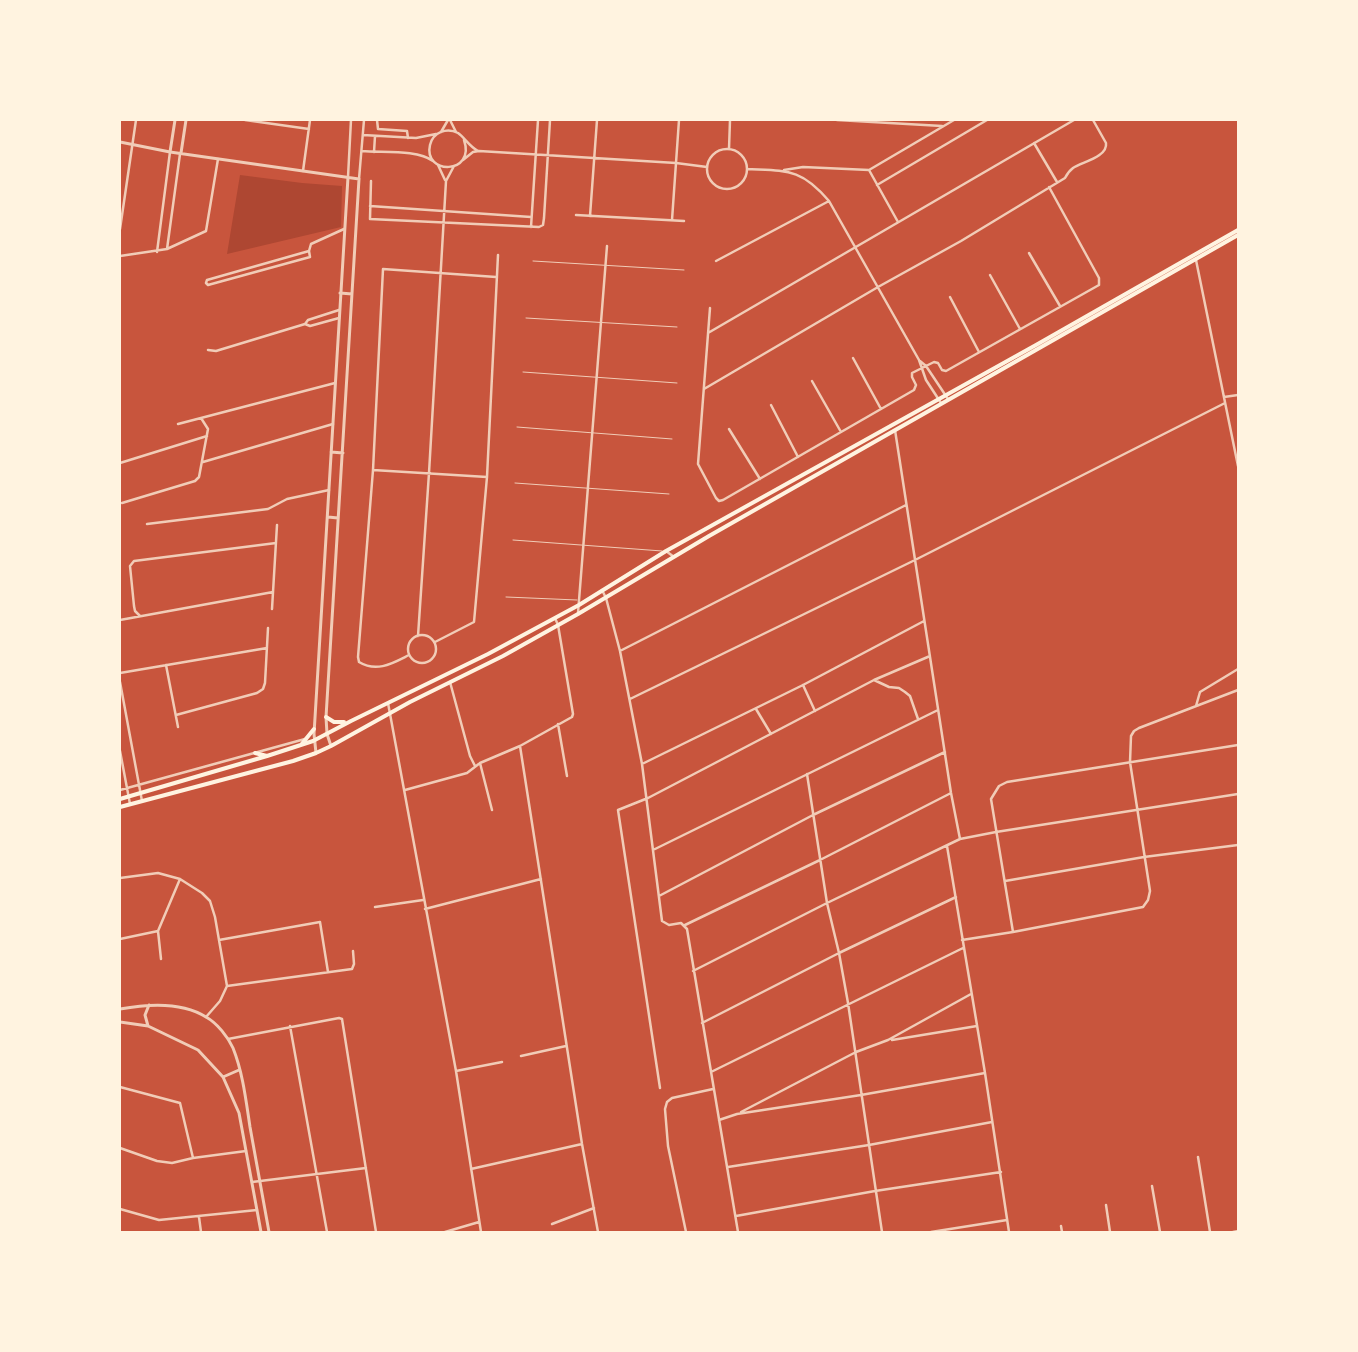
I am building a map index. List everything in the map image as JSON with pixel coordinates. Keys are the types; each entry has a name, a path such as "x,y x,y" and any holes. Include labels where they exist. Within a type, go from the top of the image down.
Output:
{"main road":[{"path":"120,799 313,741 488,654 556,618 579,602 666,551 940,401 1196,256 1238,230"},
{"path":"1196,256 1238,235"},
{"path":"120,807 316,753 331,746 390,712 503,656 578,614 674,556 896,430 940,401"},
{"path":"326,717 338,723 351,721"},
{"path":"300,746 314,729"},
{"path":"254,753 267,756"}],"street":[{"path":"120,229 136,120"},
{"path":"156,252 175,120"},
{"path":"167,249 186,120"},
{"path":"245,120 308,129"},
{"path":"302,171 310,120"},
{"path":"316,753 313,741 351,120"},
{"path":"331,746 327,734 326,717 364,120"},
{"path":"377,120 378,129 407,132 408,138"},
{"path":"441,132 449,120 457,133 479,151"},
{"path":"531,227 538,120"},
{"path":"371,181 370,218 531,227 543,225 550,120"},
{"path":"590,216 597,120"},
{"path":"672,220 679,120"},
{"path":"729,149 730,120"},
{"path":"837,120 942,126"},
{"path":"783,171 803,167 870,170 954,120"},
{"path":"877,185 987,120"},
{"path":"708,333 1074,120"},
{"path":"704,389 878,287 961,241 1065,178 1071,169 1104,152 1107,147 1093,120"},
{"path":"363,135 408,138 428,137 449,130 457,133"},
{"path":"434,162 429,150 430,144 437,134"},
{"path":"374,152 375,136"},
{"path":"462,160 466,150 464,140"},
{"path":"120,142 170,152 359,179"},
{"path":"1034,143 1057,182"},
{"path":"729,149 738,152 744,159 747,169 745,177 734,187 718,187 708,175 707,167 710,157 719,151 729,149"},
{"path":"362,151 416,154 426,156 443,167 454,166"},
{"path":"418,636 446,182 454,166 473,152 479,151 707,167"},
{"path":"120,256 167,249 206,231 218,158"},
{"path":"438,164 446,182"},
{"path":"747,169 783,171 800,176 810,181 828,201 856,247 940,401"},
{"path":"870,170 898,222"},
{"path":"710,308 698,464 719,501 914,390 916,385 912,375 926,366 936,362 942,370 946,371 1099,285 1100,278 1049,187"},
{"path":"716,261 828,201"},
{"path":"370,206 531,218"},
{"path":"576,215 684,221"},
{"path":"309,251 207,280 206,283 208,285 310,257 311,244 344,229"},
{"path":"578,614 607,246"},
{"path":"1030,253 1060,306"},
{"path":"434,642 474,622 487,477 498,255"},
{"path":"1196,256 1225,402 1236,443 1238,466"},
{"path":"277,260 278,266"},
{"path":"248,268 249,274"},
{"path":"410,655 386,667 364,665 359,662 358,657 373,470 383,269 496,276"},
{"path":"990,275 1020,329"},
{"path":"340,293 352,294"},
{"path":"950,297 979,352"},
{"path":"208,350 216,351 305,324 308,320 339,310"},
{"path":"305,324 310,326 339,318"},
{"path":"852,358 881,409"},
{"path":"919,360 926,366 947,397"},
{"path":"812,381 841,432"},
{"path":"178,424 335,383"},
{"path":"1224,397 1238,395"},
{"path":"630,699 914,560 1225,402"},
{"path":"771,405 798,456"},
{"path":"122,503 195,481 199,477 207,436 207,426 201,418"},
{"path":"203,462 333,424"},
{"path":"729,429 760,479"},
{"path":"896,430 914,560 960,839"},
{"path":"120,463 207,436"},
{"path":"331,452 343,454"},
{"path":"373,470 487,477"},
{"path":"147,524 268,510 287,499 329,490"},
{"path":"620,651 907,505"},
{"path":"328,517 338,518"},
{"path":"272,609 277,525"},
{"path":"140,616 134,606 130,573 130,566 134,561 276,543"},
{"path":"666,551 674,556"},
{"path":"602,590 606,598 620,651 642,764 648,798 662,921 669,924 681,923 685,925 820,860 951,793"},
{"path":"120,620 273,592"},
{"path":"405,790 473,770 480,763 520,746 573,716 556,618"},
{"path":"642,764 803,685 924,621"},
{"path":"176,714 257,694 263,689 265,683 268,628"},
{"path":"418,636 429,636 434,642 436,653 426,663 416,662 410,655 409,643 418,636"},
{"path":"120,673 267,648"},
{"path":"660,1088 618,810 648,798 874,680 930,656"},
{"path":"166,665 178,727"},
{"path":"1196,706 1200,692 1238,669"},
{"path":"874,680 889,687 899,688 910,696 918,719"},
{"path":"120,682 122,702 142,801"},
{"path":"450,682 470,756 475,766"},
{"path":"803,685 815,712"},
{"path":"962,940 1142,907 1148,900 1150,892 1130,762 1131,736 1134,731 1238,690"},
{"path":"388,703 456,1072 481,1232"},
{"path":"756,708 771,734"},
{"path":"654,850 938,710"},
{"path":"558,724 567,776"},
{"path":"120,790 306,738"},
{"path":"1013,932 991,799 998,786 1007,782 1238,745"},
{"path":"520,746 566,1046 598,1232"},
{"path":"120,751 130,804"},
{"path":"659,896 813,815 945,752"},
{"path":"480,763 492,810"},
{"path":"807,774 827,903 848,1003 882,1232"},
{"path":"693,971 827,903 960,839 1238,794"},
{"path":"1004,881 1144,857 1238,845"},
{"path":"947,846 985,1073 1009,1232"},
{"path":"120,878 158,873 180,879 202,893 210,901 227,986 220,1001 206,1016"},
{"path":"161,959 158,931 180,879"},
{"path":"425,909 541,880"},
{"path":"702,1023 839,953 956,897"},
{"path":"375,907 423,900"},
{"path":"219,940 320,922 328,972"},
{"path":"685,925 738,1232"},
{"path":"120,939 158,931"},
{"path":"711,1072 963,947"},
{"path":"227,986 352,969 354,964 353,951"},
{"path":"719,1120 737,1114 856,1052 888,1040 972,994"},
{"path":"148,1026 145,1015 150,1005"},
{"path":"120,1009 166,1005 206,1016 228,1039 239,1070 269,1232"},
{"path":"228,1039 341,1018 376,1232"},
{"path":"120,1022 148,1026 198,1050 223,1077 239,1113 261,1232"},
{"path":"290,1026 327,1232"},
{"path":"888,1040 977,1026"},
{"path":"521,1056 566,1046"},
{"path":"456,1072 502,1062"},
{"path":"223,1077 239,1070"},
{"path":"737,1114 985,1073"},
{"path":"120,1087 180,1102 193,1158"},
{"path":"686,1232 668,1146 665,1109 667,1102 672,1098 713,1089"},
{"path":"728,1167 869,1146 992,1122"},
{"path":"470,1169 582,1144"},
{"path":"120,1148 157,1161 172,1163 193,1158 246,1151"},
{"path":"1198,1157 1210,1232"},
{"path":"252,1182 366,1168"},
{"path":"736,1216 876,1191 1000,1172"},
{"path":"1152,1186 1160,1232"},
{"path":"1106,1205 1110,1232"},
{"path":"552,1224 594,1208"},
{"path":"120,1209 159,1220 257,1210"},
{"path":"199,1217 202,1232"},
{"path":"931,1232 1007,1220"},
{"path":"446,1232 479,1222"},
{"path":"1061,1226 1062,1232"},
{"path":"1233,1232 1238,1231"}],"lane":[{"path":"533,261 684,270"},
{"path":"526,318 677,327"},
{"path":"522,372 677,383"},
{"path":"517,427 672,439"},
{"path":"515,483 669,494"},
{"path":"513,540 666,551"},
{"path":"506,596 579,602"}],"shaded area":[{"path":"240,175 342,186 341,227 227,254"}]}
